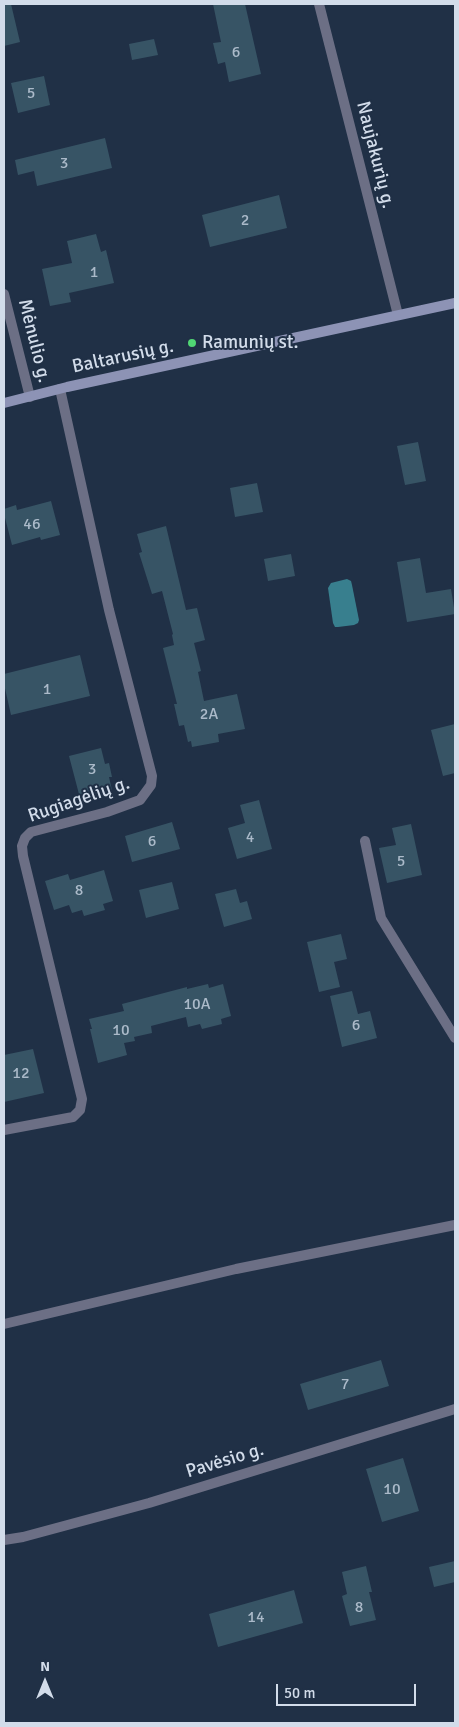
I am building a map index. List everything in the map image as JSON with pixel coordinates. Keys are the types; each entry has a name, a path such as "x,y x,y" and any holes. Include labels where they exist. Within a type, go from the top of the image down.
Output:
{"main road":[{"name":"Baltarusių g.","path":"4,403 60,389 455,303"}],"street":[{"name":"Naujakurių g.","path":"319,4 398,315"},
{"name":"Mėnulio g.","path":"4,294 30,397"},
{"name":"Rugiagėlių g.","path":"4,1130 73,1117 80,1110 82,1099 23,856 22,846 25,838 31,832 108,812 140,800 150,785 152,776 109,610 60,389"},
{"path":"365,841 381,918 455,1038"},
{"path":"4,1324 236,1269 455,1225"},
{"name":"Pavėsio g.","path":"4,1540 23,1537 149,1503 455,1409"}],"shaded area":[{"path":"347,579 351,581 359,620 354,625 335,627 328,588 331,583"}],"building":[{"path":"4,4 11,4 20,42 4,46"},
{"path":"213,4 245,4 261,74 229,82 225,62 218,64 213,43 221,42"},
{"path":"154,39 158,55 132,60 129,44"},
{"path":"44,76 50,105 18,113 11,83"},
{"path":"105,138 112,168 37,186 34,171 18,175 15,160"},
{"path":"279,195 287,228 210,247 202,215"},
{"path":"96,234 101,252 106,250 114,283 69,293 71,302 50,306 42,269 72,263 67,241"},
{"path":"418,442 426,481 405,485 397,446"},
{"path":"257,483 263,512 235,517 230,488"},
{"path":"51,501 60,535 41,540 40,537 12,545 4,509 16,505 17,510"},
{"path":"166,526 186,610 197,608 205,640 194,643 201,671 198,672 204,701 237,694 245,729 218,734 219,742 192,747 191,741 188,742 184,725 179,726 174,704 177,704 163,648 174,645 162,591 152,594 139,553 142,552 137,534"},
{"path":"291,554 295,576 268,581 264,559"},
{"path":"420,558 426,593 451,589 455,614 407,622 397,562"},
{"path":"80,655 90,696 11,715 4,684 4,674"},
{"path":"455,724 455,773 443,776 431,730"},
{"path":"101,748 105,764 109,763 112,777 109,777 112,790 80,798 69,756"},
{"path":"259,800 272,849 237,859 228,828 245,823 240,805"},
{"path":"172,822 180,849 132,862 125,836"},
{"path":"411,824 422,875 387,883 379,848 396,845 392,828"},
{"path":"104,870 113,901 103,904 105,910 84,916 82,910 72,913 69,905 54,910 45,881 68,874 70,880"},
{"path":"172,882 179,909 146,918 139,890"},
{"path":"236,889 240,903 247,901 252,919 224,927 215,894"},
{"path":"341,934 347,959 334,962 340,987 319,992 307,942"},
{"path":"208,984 209,988 223,984 231,1016 221,1019 222,1024 202,1029 200,1024 188,1027 186,1017 151,1026 152,1033 134,1037 135,1041 124,1043 127,1055 98,1063 89,1019 124,1011 122,1004 187,987 187,989"},
{"path":"352,991 358,1014 370,1011 377,1038 342,1047 330,996"},
{"path":"33,1049 44,1093 4,1102 4,1055"},
{"path":"381,1360 389,1386 308,1410 300,1384"},
{"path":"403,1458 419,1511 382,1522 366,1469"},
{"path":"455,1561 455,1582 434,1587 429,1567"},
{"path":"366,1566 372,1592 369,1592 376,1620 350,1626 342,1596 347,1594 342,1572"},
{"path":"294,1590 303,1623 218,1647 209,1614"}],"place":[{"name":"Ramunių st.","path":"192,343"}]}
